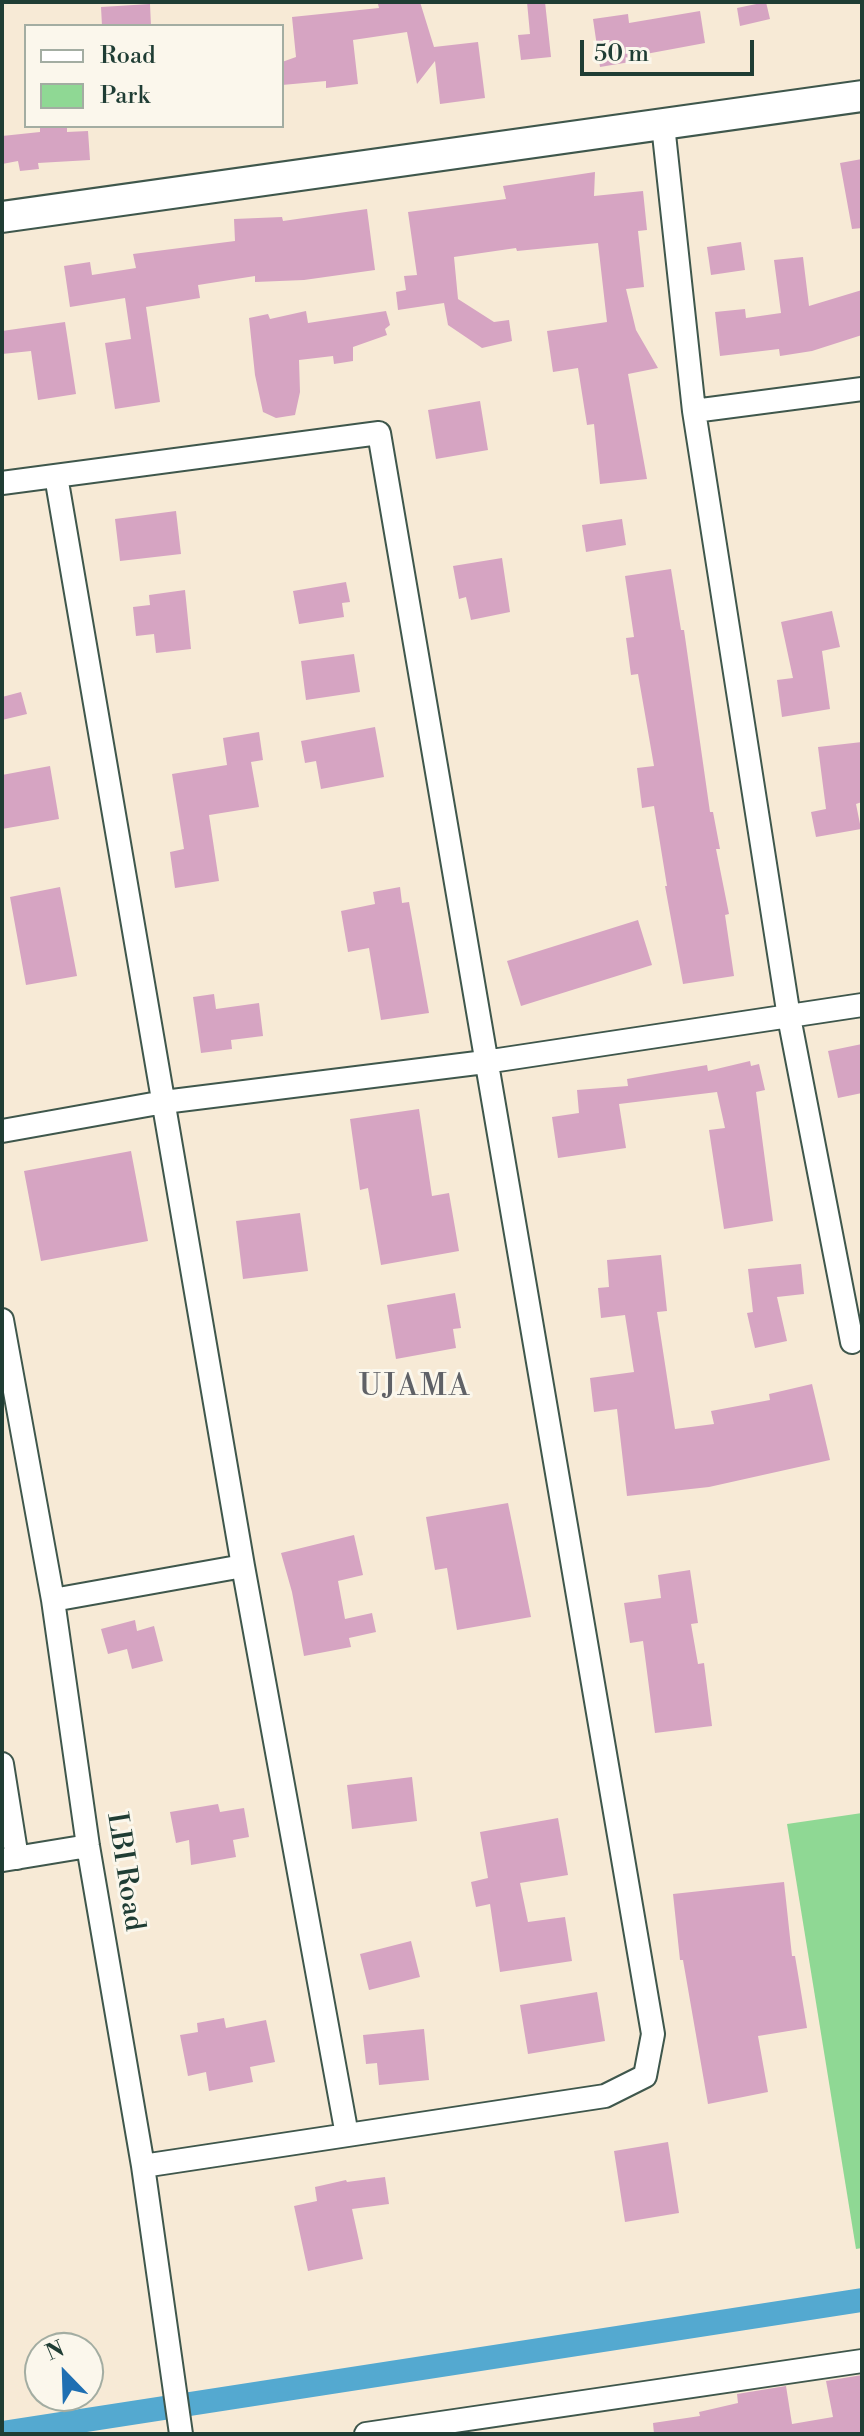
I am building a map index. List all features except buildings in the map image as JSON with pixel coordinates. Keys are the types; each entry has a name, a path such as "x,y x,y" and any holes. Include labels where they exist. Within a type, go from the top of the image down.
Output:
{"main road":[{"path":"2,217 862,96"}],"street":[{"path":"663,125 694,411 789,1017 852,1342"},
{"path":"694,411 862,389"},
{"path":"2,483 379,433 653,2034 645,2076 605,2096 143,2166"},
{"path":"56,476 243,1566 347,2135"},
{"path":"2,1131 164,1102 485,1062 862,1005"},
{"name":"LBI Road","path":"2,1320 53,1600 88,1846 143,2166 180,2428"},
{"path":"53,1600 243,1566"},
{"path":"2,1764 10,1859 88,1846"},
{"path":"366,2434 862,2361"}],"green space":[{"path":"862,1813 862,2248 856,2249 787,1824"}],"waterway":[{"path":"2,2433 862,2300"}],"district":[{"name":"UJAMA","path":"415,1388"}]}
